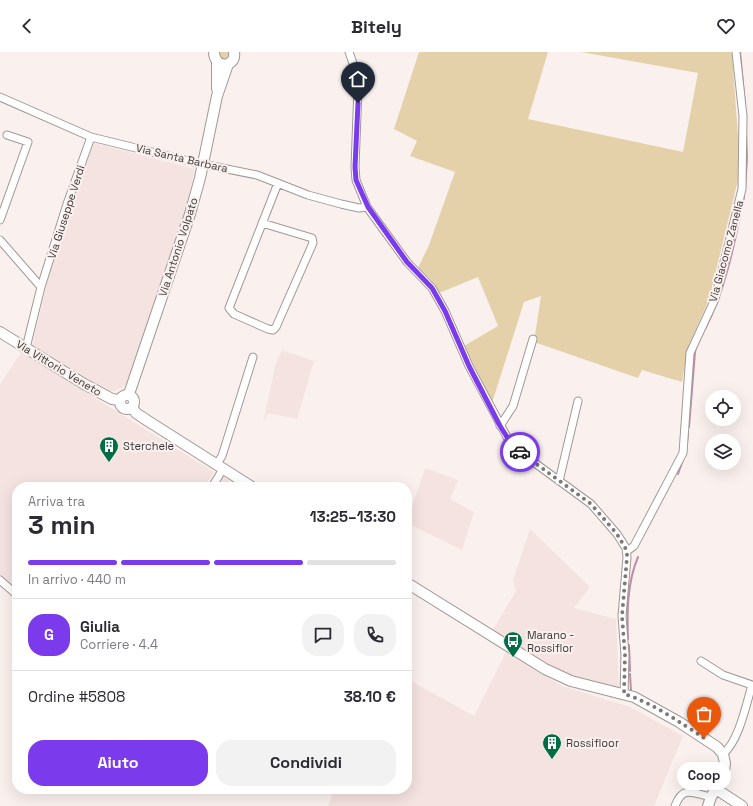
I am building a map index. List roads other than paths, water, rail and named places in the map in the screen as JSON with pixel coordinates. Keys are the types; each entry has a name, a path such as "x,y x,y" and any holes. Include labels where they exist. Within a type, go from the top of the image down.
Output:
{"street":[{"name":"Via Antonio Volpato","path":"129,394 190,214 217,96 228,64 233,59 234,52"},
{"path":"349,52 354,66 358,88 355,167 356,180 368,207 407,262 432,288 445,311 469,366 500,426 517,450 591,504 617,534 627,551 622,616 625,655 624,694"},
{"name":"Via Giacomo Zanella","path":"627,551 634,546 683,453 690,353 715,299 742,189 743,116 736,52"},
{"name":"Via Antonio Volpato","path":"215,57 217,96"},
{"path":"215,57 222,64 228,64"},
{"name":"Via Santa Barbara","path":"0,98 91,137 202,164 257,175 308,195 328,201 360,208 368,207"},
{"path":"0,220 28,142 7,135"},
{"name":"Via Giuseppe Verdi","path":"26,348 42,287 67,204 91,137"},
{"path":"262,223 312,238 313,240 276,327 273,330 234,314 229,308 262,223 278,183"},
{"path":"0,240 42,287"},
{"name":"Via Vittorio Veneto","path":"0,332 101,393 120,400 121,405 124,408 128,409 132,407 143,418 244,482"},
{"path":"500,426 513,406 533,339"},
{"path":"214,482 220,467 222,456 253,357"},
{"path":"120,400 122,396 129,394 134,399 135,403 132,407"},
{"path":"559,481 578,401"},
{"path":"0,580 12,590"},
{"path":"412,586 545,668 571,681 634,697 679,722 717,747 723,754 725,763 722,778 712,797"},
{"path":"701,661 723,675 752,685 740,724 728,750 723,754"},
{"path":"675,806 680,794 685,792 712,797 742,806"}],"waterway":[{"path":"740,52 745,105"},
{"path":"745,189 747,158 746,131"},
{"path":"705,329 719,298 733,248 744,197"},
{"path":"689,427 696,347"},
{"path":"687,442 688,433"},
{"path":"678,474 684,457"},
{"path":"628,639 630,587 634,567 638,557"},
{"path":"629,645 630,671"},
{"path":"630,674 631,691"}],"place":[{"name":"Sterchele","path":"109,463"},
{"name":"Marano - Rossiflor","path":"513,658"},
{"name":"Coop","path":"704,738"},
{"name":"Rossifloor","path":"552,760"}]}
